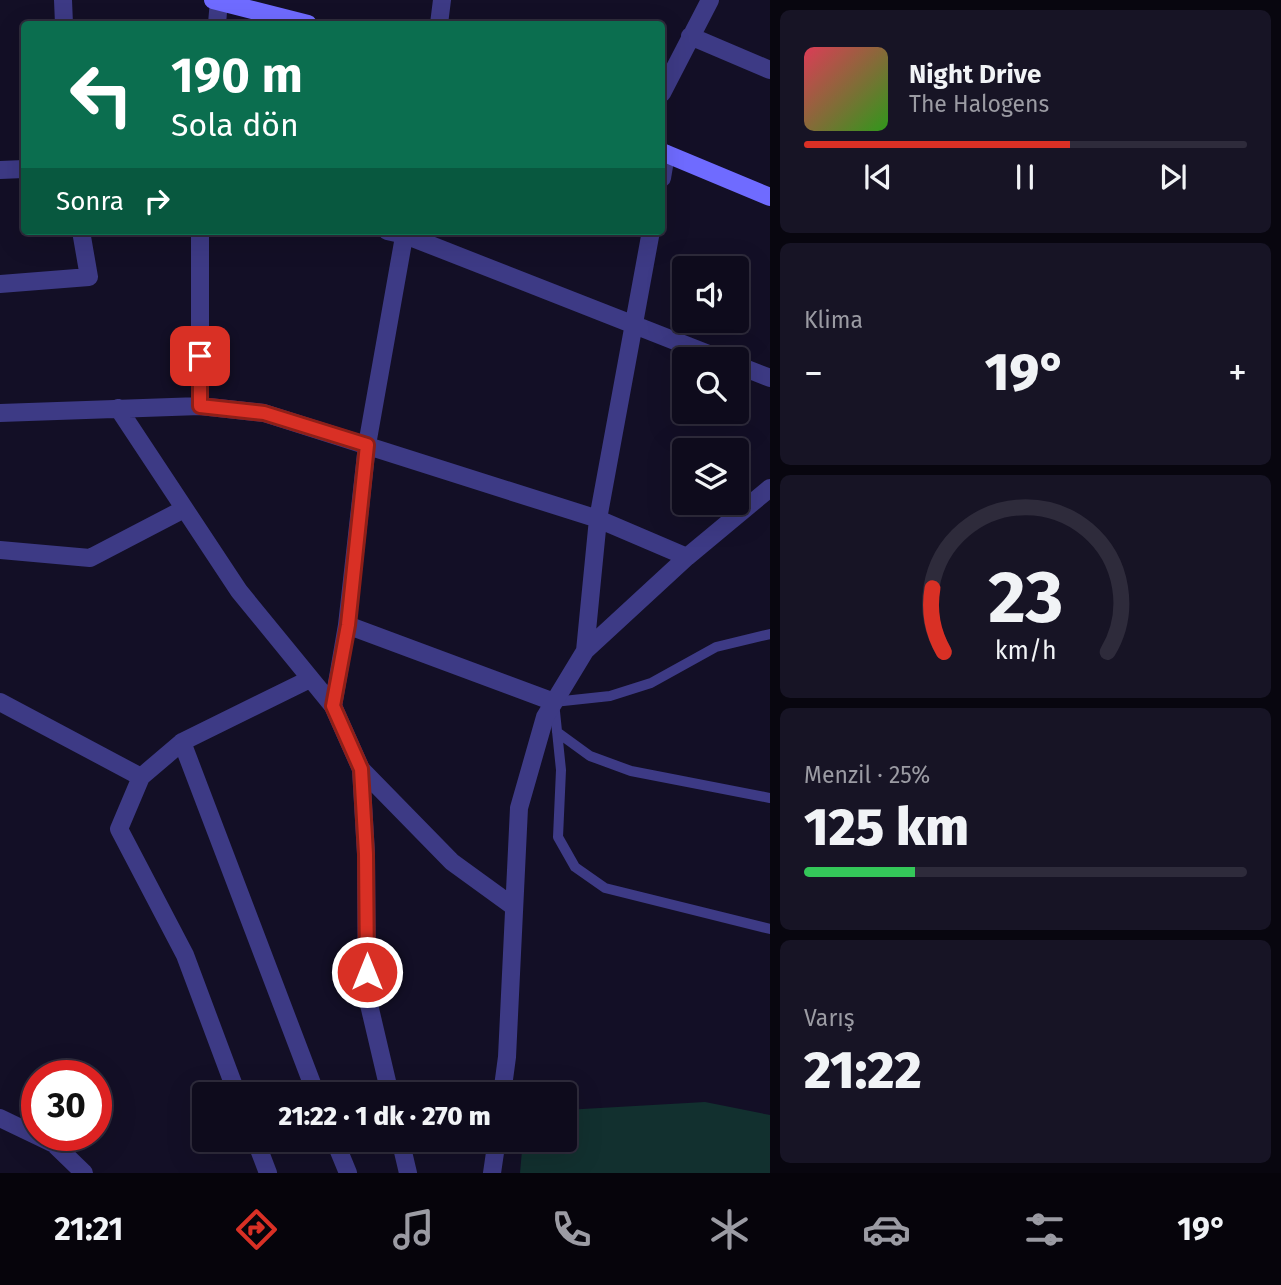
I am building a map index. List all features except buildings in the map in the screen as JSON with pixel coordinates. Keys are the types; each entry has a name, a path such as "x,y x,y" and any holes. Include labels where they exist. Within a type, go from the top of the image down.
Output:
{"main road":[{"path":"217,1 296,21"},
{"path":"665,153 770,197"}],"street":[{"path":"63,0 64,21"},
{"path":"439,21 442,0"},
{"path":"665,87 710,0"},
{"path":"217,1 217,21"},
{"path":"690,36 770,70"},
{"path":"0,170 21,169"},
{"path":"0,284 89,277 82,235"},
{"path":"200,406 201,235"},
{"path":"333,706 348,625 367,445 399,235"},
{"path":"407,235 691,347"},
{"path":"584,651 598,519 650,235"},
{"path":"749,370 770,378"},
{"path":"0,413 200,406 264,413 598,519 687,558"},
{"path":"118,408 239,592 333,706 361,769 452,862 514,907"},
{"path":"504,1082 519,808 545,717 584,651 687,558 768,491"},
{"path":"0,550 90,558 184,509"},
{"path":"348,625 554,702"},
{"path":"233,1082 185,955 119,829 141,777 182,742 310,679"},
{"path":"0,702 141,777"},
{"path":"182,742 311,1082"},
{"path":"361,769 366,854 367,996 387,1082"},
{"path":"0,1118 54,1144 84,1173"},
{"path":"260,1152 268,1173"},
{"path":"339,1152 348,1173"},
{"path":"403,1152 408,1173"},
{"path":"492,1173 495,1152"}],"lane":[{"path":"770,634 716,647 650,683 610,696 554,702 561,770 558,837 575,867 605,888 770,929"},
{"path":"557,732 590,756 631,771 770,798"}],"green space":[{"path":"705,1102 770,1115 770,1173 520,1173 522,1152 577,1152 577,1109"}],"route":[{"path":"200,356 200,406 264,413 367,445 348,625 333,706 361,769 366,854 367,972"}]}
